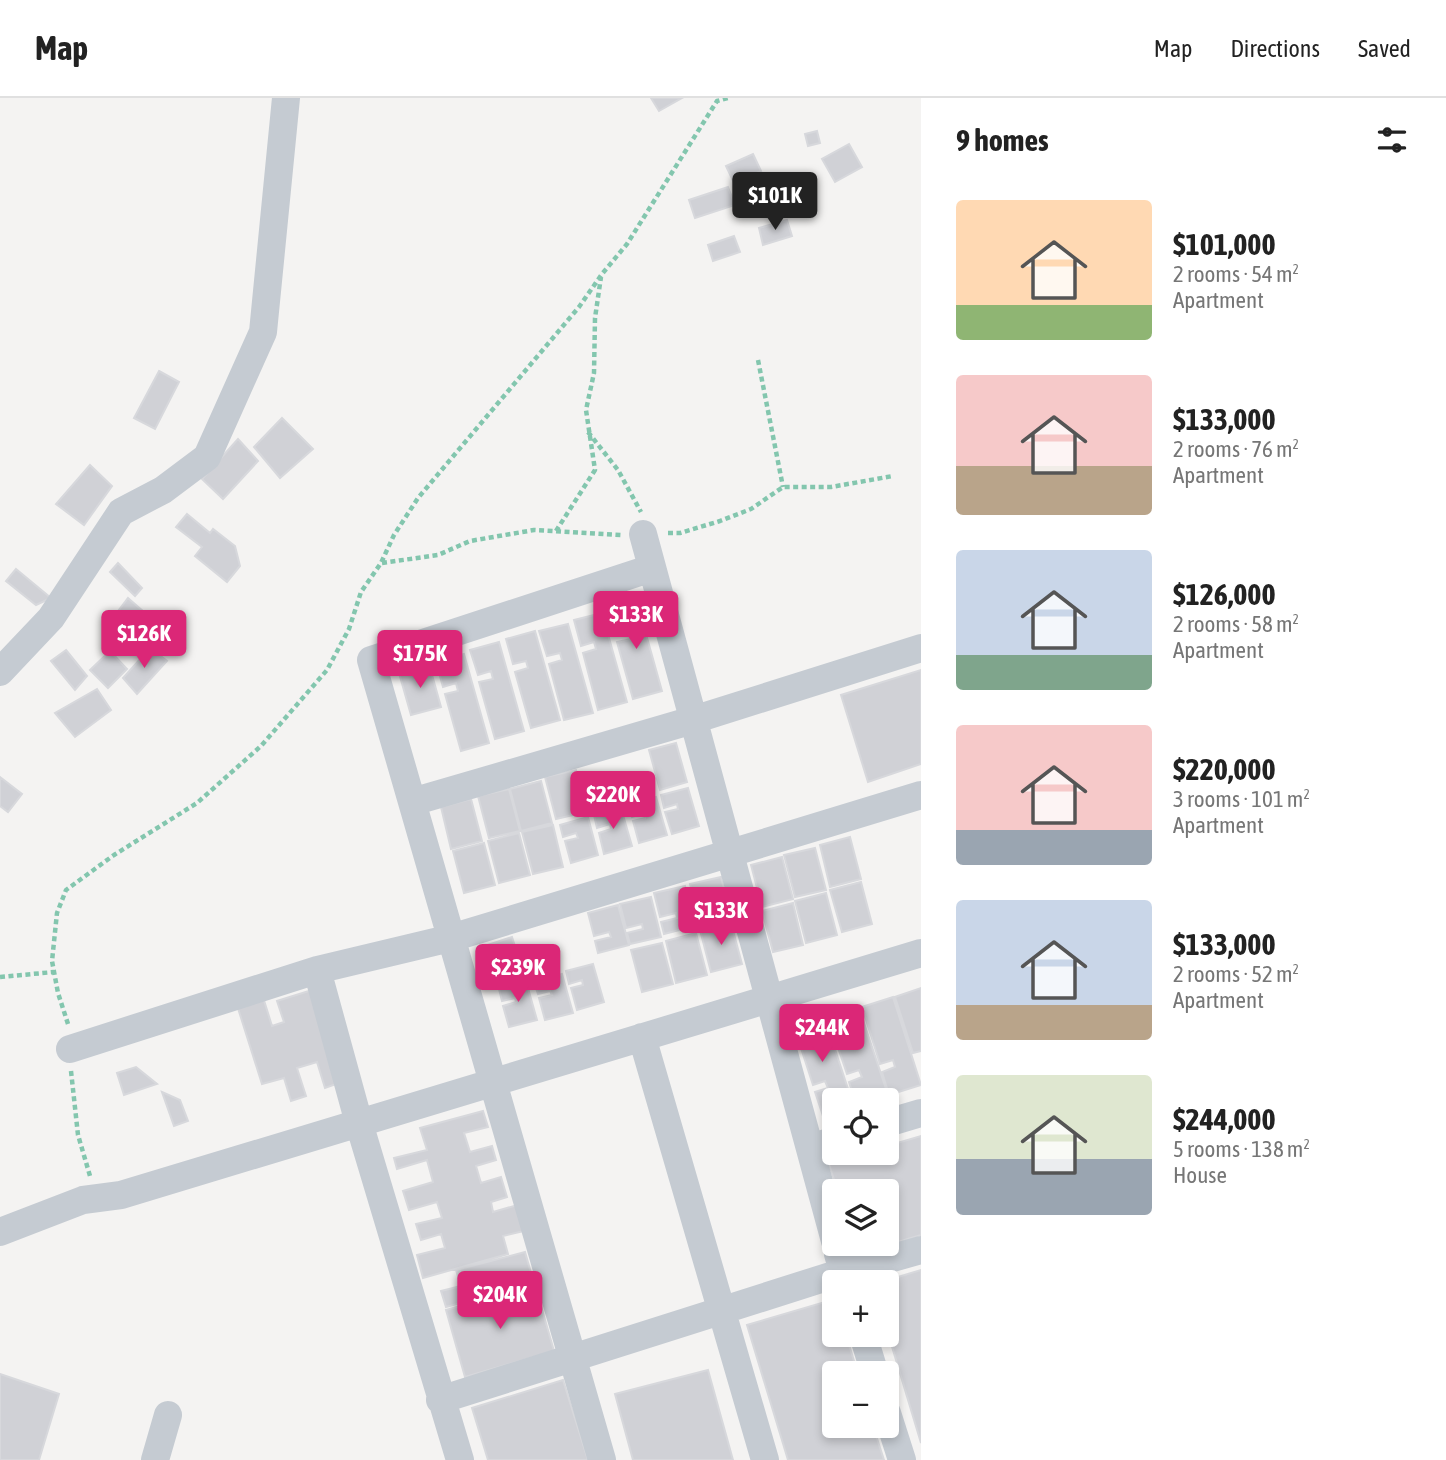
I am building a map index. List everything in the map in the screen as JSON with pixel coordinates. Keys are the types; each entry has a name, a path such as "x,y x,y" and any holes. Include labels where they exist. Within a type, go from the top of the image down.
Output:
{"street":[{"path":"0,672 51,618 121,512 163,490 206,457 263,332 286,98"},
{"path":"643,534 769,999 822,1144"},
{"path":"602,1460 371,660 652,568"},
{"path":"412,802 693,720 921,648"},
{"path":"70,1049 317,970 451,938 921,795"},
{"path":"0,1232 83,1200 121,1195 921,953"},
{"path":"317,970 359,1123 460,1460"},
{"path":"642,1037 765,1460"},
{"path":"899,1120 921,1113"},
{"path":"865,1270 921,1250"},
{"path":"440,1400 721,1310 822,1283"},
{"path":"155,1460 168,1415"},
{"path":"895,1438 902,1460"}],"path":[{"path":"83,1200 90,1176 78,1135 70,1031 52,961 57,913 66,890 114,855 197,803 261,746 327,670 349,629 361,592 382,563 394,535 418,498 579,307 601,274 627,244 717,101 729,98"},
{"path":"555,532 595,470 586,410 594,373 595,318 601,274"},
{"path":"758,360 783,487"},
{"path":"588,430 629,489 642,513 643,534"},
{"path":"0,977 54,972"}],"building":[{"path":"651,98 682,98 659,111"},
{"path":"817,131 820,143 808,146 805,134"},
{"path":"849,144 862,167 835,182 822,159"},
{"path":"753,154 761,171 734,183 726,166"},
{"path":"728,187 735,205 695,218 689,200"},
{"path":"787,220 792,236 763,245 759,228"},
{"path":"734,236 740,252 713,261 708,245"},
{"path":"159,371 179,382 155,429 134,418"},
{"path":"282,418 313,449 280,478 254,447"},
{"path":"238,439 258,461 223,499 202,479"},
{"path":"90,465 112,486 84,525 56,504"},
{"path":"187,514 210,533 213,529 235,546 240,566 227,582 195,556 202,547 176,527"},
{"path":"118,563 142,588 135,596 110,572"},
{"path":"16,569 51,598 36,605 6,581"},
{"path":"128,598 159,625 139,648 109,623"},
{"path":"637,602 662,691 633,699 617,642 631,639 628,631 616,635 609,610"},
{"path":"602,613 627,702 598,710 583,653 596,649 594,642 581,646 574,620"},
{"path":"568,624 593,713 564,720 549,664 562,660 560,653 547,656 539,631"},
{"path":"535,631 560,720 531,728 515,672 528,668 526,661 513,664 506,639"},
{"path":"499,642 524,731 495,739 479,682 493,679 491,671 478,675 470,650"},
{"path":"150,648 167,661 137,694 123,678"},
{"path":"66,650 87,676 75,690 51,661"},
{"path":"110,651 127,669 108,688 90,670"},
{"path":"464,654 489,743 461,751 445,694 458,691 456,683 443,687 436,662"},
{"path":"429,664 441,707 411,715 399,673"},
{"path":"921,670 921,764 868,782 841,695"},
{"path":"97,689 111,710 75,737 55,713"},
{"path":"676,743 687,782 660,790 649,750"},
{"path":"576,770 586,812 556,819 545,777"},
{"path":"0,777 22,794 8,812 0,806"},
{"path":"541,781 552,823 521,831 510,789"},
{"path":"688,788 699,826 672,834 665,812 678,809 677,804 664,808 661,795"},
{"path":"509,789 520,831 489,838 478,796"},
{"path":"656,797 667,835 639,843 633,821 645,818 644,813 632,817 628,805"},
{"path":"471,799 482,841 451,849 441,807"},
{"path":"621,808 632,846 604,854 599,833 611,829 610,824 597,828 594,815"},
{"path":"588,817 598,855 571,863 565,841 578,838 576,833 563,837 560,825"},
{"path":"553,825 563,867 533,874 522,832"},
{"path":"519,833 530,875 499,883 488,841"},
{"path":"850,837 861,879 830,887 820,845"},
{"path":"484,843 495,885 464,893 453,851"},
{"path":"815,848 826,890 795,897 784,855"},
{"path":"782,857 793,899 762,907 751,865"},
{"path":"721,877 731,917 700,924 697,913 713,909 712,904 696,908 690,884"},
{"path":"861,882 872,924 842,932 830,890"},
{"path":"685,886 695,926 664,934 661,922 677,918 676,913 660,917 654,893"},
{"path":"826,893 837,935 806,943 795,901"},
{"path":"651,897 661,937 630,944 627,933 643,929 642,924 626,928 620,904"},
{"path":"793,903 803,945 773,952 762,911"},
{"path":"618,905 629,945 598,953 595,941 611,937 609,932 594,936 588,913"},
{"path":"731,923 742,964 711,972 700,930"},
{"path":"696,933 707,975 676,983 666,941"},
{"path":"512,937 525,977 493,987 479,948"},
{"path":"662,943 673,984 642,992 631,950"},
{"path":"593,964 604,1002 577,1010 571,988 583,985 582,980 569,984 566,971"},
{"path":"562,974 573,1013 545,1020 539,998 552,995 550,991 538,994 534,982"},
{"path":"526,981 537,1020 509,1027 503,1006 516,1002 515,998 502,1001 499,989"},
{"path":"921,988 921,1051 913,1053 895,997"},
{"path":"312,990 342,1082 325,1088 317,1062 297,1068 306,1096 291,1101 284,1078 262,1084 236,1002 262,994 272,1026 284,1022 277,1001"},
{"path":"893,997 921,1085 899,1092 899,1088 887,1088 882,1072 895,1067 893,1060 880,1064 862,1007"},
{"path":"859,1008 886,1088 851,1088 849,1082 862,1077 859,1070 847,1074 828,1018"},
{"path":"825,1019 848,1088 828,1088 825,1081 813,1085 798,1039 791,1040 788,1031"},
{"path":"136,1067 157,1084 124,1095 117,1073"},
{"path":"822,1090 822,1113 815,1092"},
{"path":"162,1092 180,1100 188,1121 174,1126"},
{"path":"483,1111 488,1127 464,1133 470,1152 492,1146 496,1160 476,1166 481,1183 501,1177 507,1197 491,1202 493,1212 521,1204 528,1230 503,1236 508,1254 423,1278 417,1255 445,1248 441,1234 421,1240 416,1224 442,1218 437,1202 409,1210 403,1191 433,1182 427,1160 397,1169 394,1158 427,1150 420,1128"},
{"path":"921,1136 921,1235 899,1242 899,1179 834,1179 829,1165 899,1165 899,1142"},
{"path":"525,1252 534,1283 446,1307 441,1291 461,1286 456,1270"},
{"path":"921,1270 921,1443 899,1370 899,1361 896,1361 892,1347 899,1347 899,1277"},
{"path":"535,1285 554,1351 465,1377 446,1310"},
{"path":"822,1303 822,1347 850,1347 854,1361 822,1361 822,1438 877,1438 884,1460 788,1460 747,1325"},
{"path":"708,1370 733,1460 633,1460 615,1394"},
{"path":"0,1374 59,1394 39,1460 0,1460"},
{"path":"563,1380 588,1460 488,1460 472,1408"}]}
